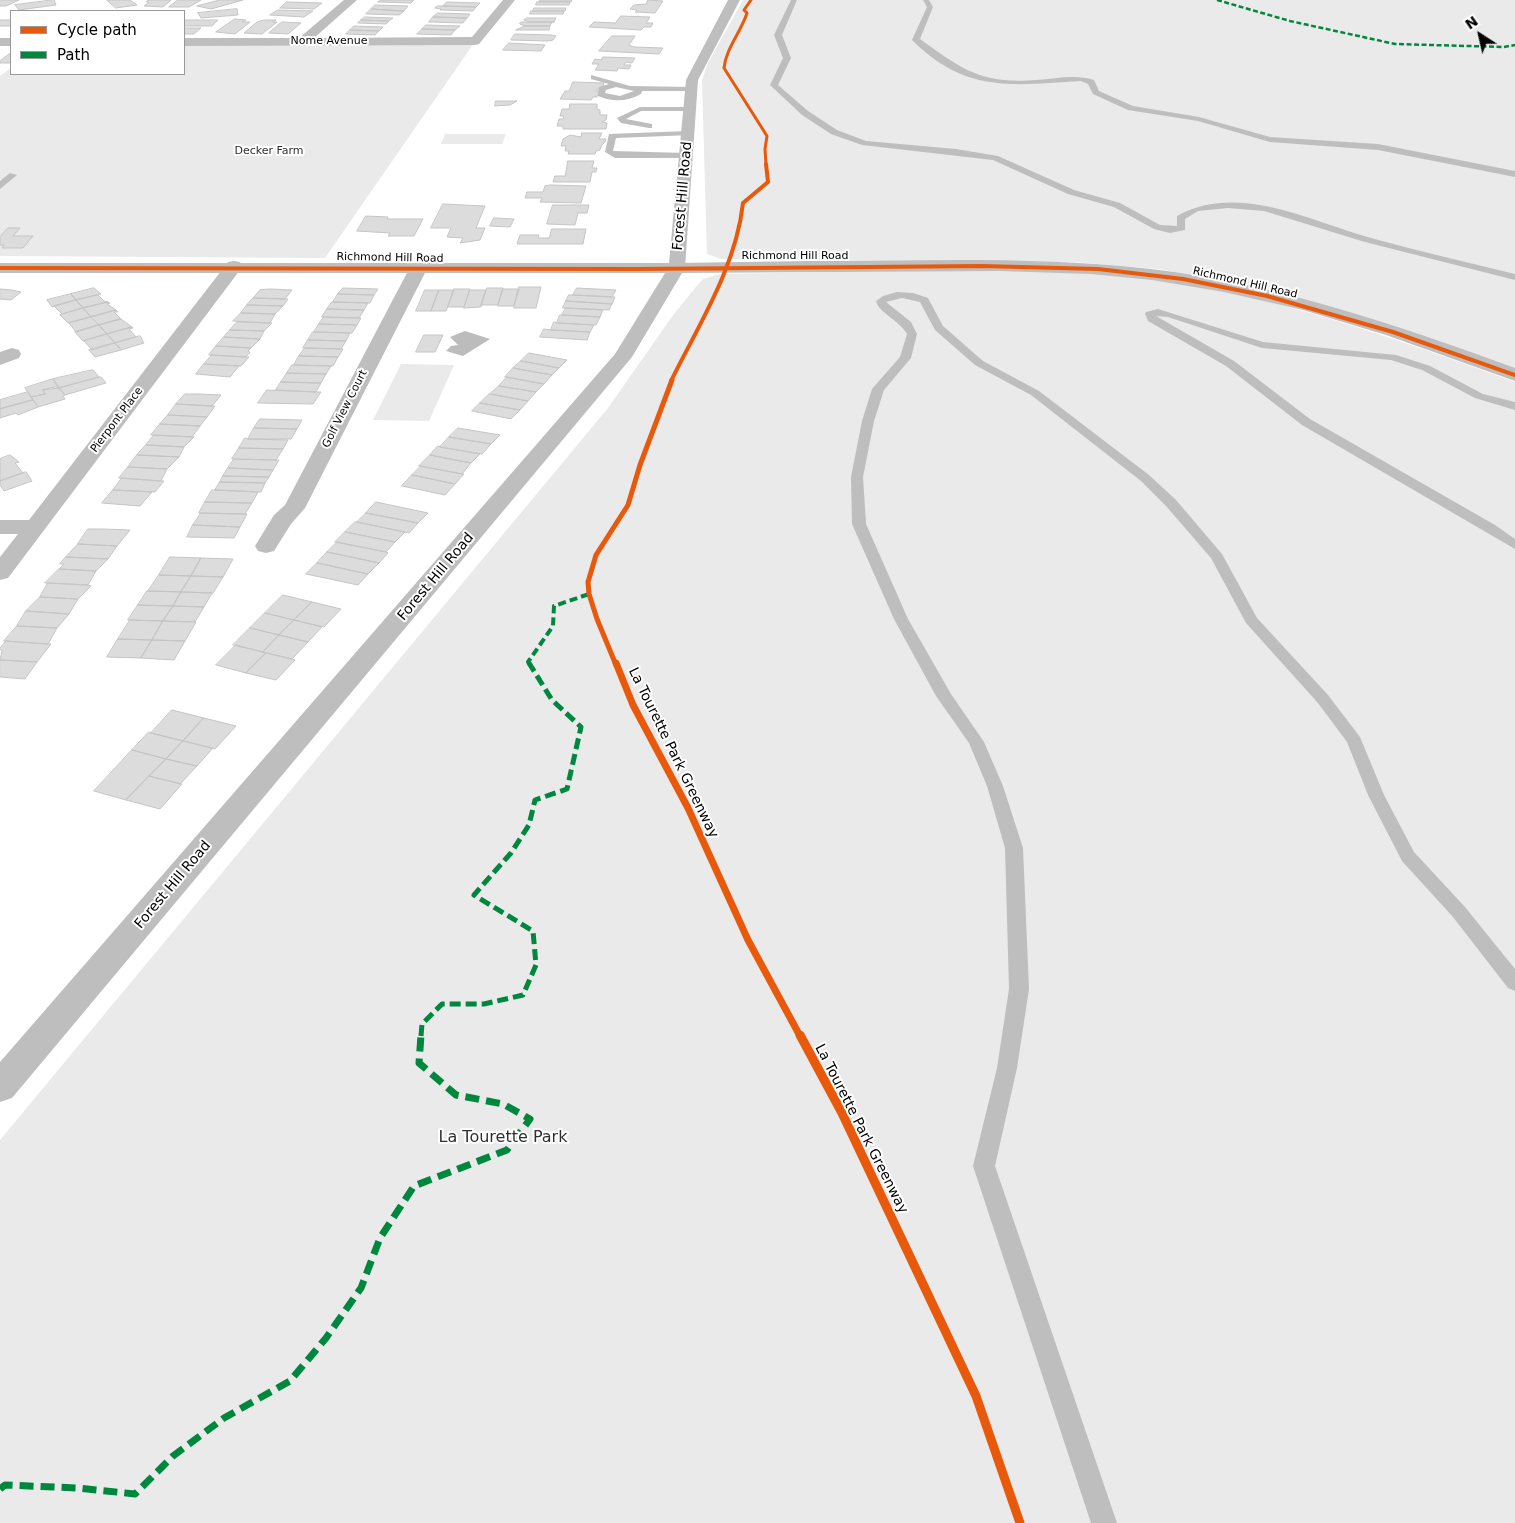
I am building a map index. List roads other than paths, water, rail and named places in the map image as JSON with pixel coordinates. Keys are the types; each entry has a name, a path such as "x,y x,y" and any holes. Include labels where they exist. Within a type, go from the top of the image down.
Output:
{"street":[{"path":"303,41 351,0"},
{"name":"Nome Avenue","path":"185,42 475,41 509,0"},
{"name":"Forest Hill Road","path":"0,1087 580,410 623,357 677,268 692,80 734,0"},
{"name":"Richmond Hill Road","path":"0,268 234,266 418,269 1001,266 1064,268 1164,276 1244,292 1324,312 1424,342 1515,375"},
{"name":"Pierpont Place","path":"0,573 234,266"},
{"name":"Golf View Court","path":"266,546 282,520 294,508 418,269"},
{"path":"0,527 35,527"}],"lane":[{"path":"794,0 778,36 788,58 774,85 805,113 834,132 865,143 995,158 1070,192 1117,205 1157,227 1170,230 1182,228 1180,218 1196,209 1228,205 1265,208 1368,240 1515,277"},
{"path":"926,0 930,8 916,40 956,68 978,78 1014,82 1082,80 1090,82 1096,92 1131,108 1199,119 1270,139 1378,148 1515,174"},
{"path":"594,77 638,89 691,89"},
{"path":"616,84 602,89 601,94 612,98 622,98 634,95 638,92 638,89"},
{"path":"688,130 643,125 624,121 621,118 640,109 690,109"},
{"path":"686,156 616,155 609,152 612,136 688,130"},
{"path":"0,186 13,175"},
{"path":"1104,1523 984,1166 1007,1068 1018,989 1014,848 995,786 976,742 944,696 901,619 859,524 857,477 868,421 878,388 905,358 912,334 907,324 881,304 881,300 890,295 914,296 924,300 938,328 979,363 1035,393 1145,478 1171,503 1217,557 1250,620 1323,699 1354,741 1376,795 1408,856 1459,912 1515,983"},
{"path":"1515,406 1479,396 1426,368 1392,357 1262,345 1171,315 1158,312 1150,314 1152,319 1193,340 1238,370 1262,388 1282,408 1349,450 1490,528 1515,545"}],"park label":[{"name":"Decker Farm","path":"269,151"},
{"name":"La Tourette Park","path":"503,1138"}]}
